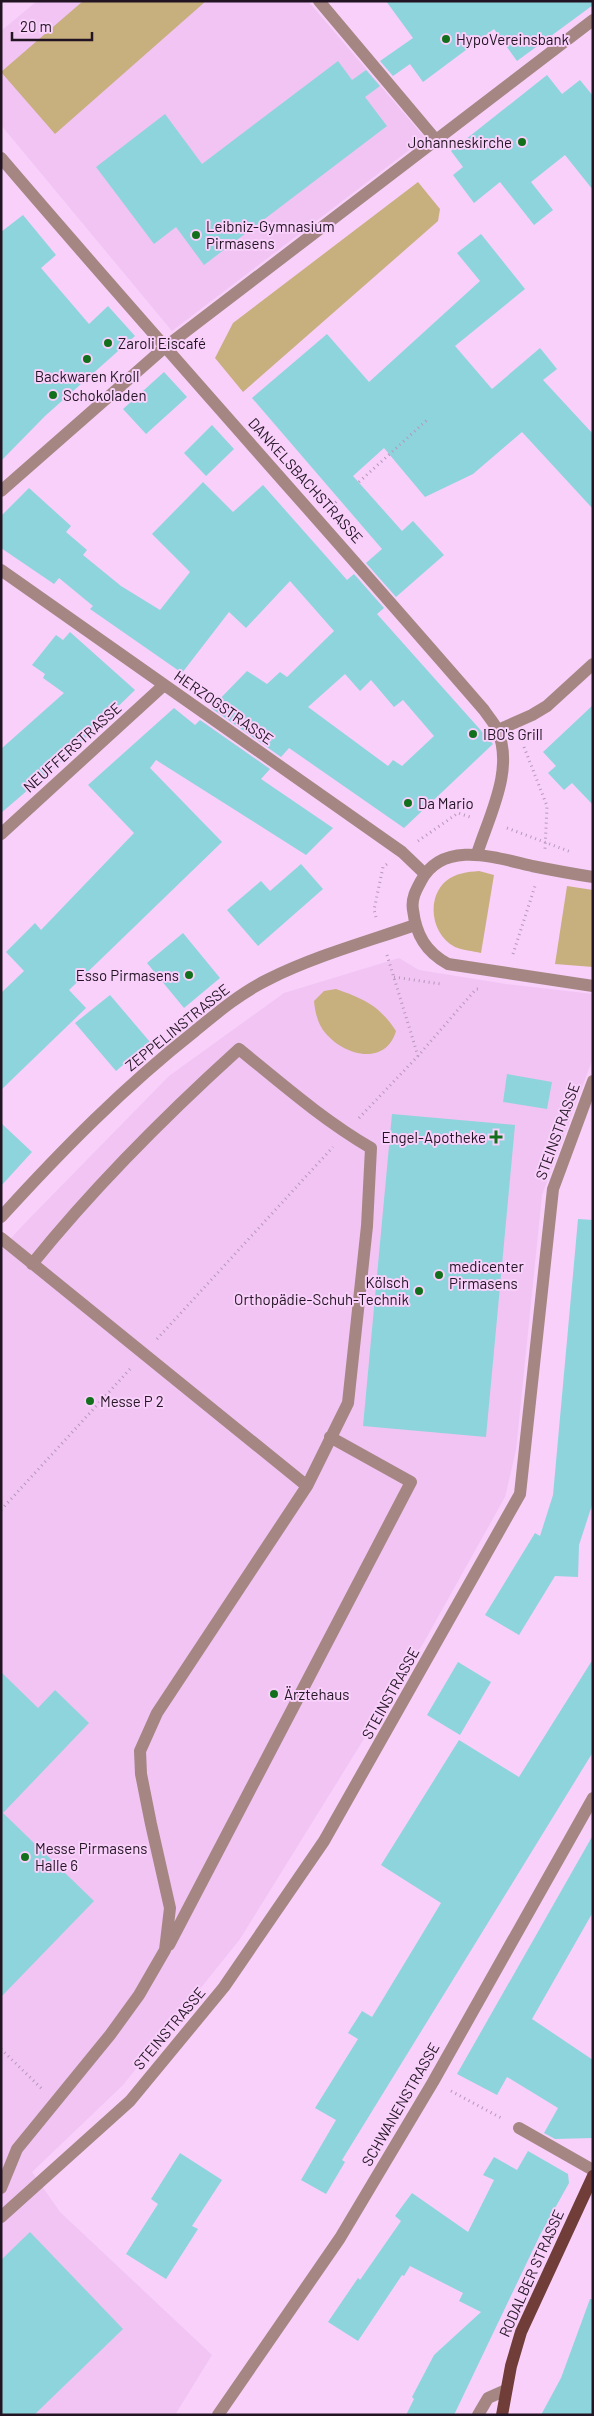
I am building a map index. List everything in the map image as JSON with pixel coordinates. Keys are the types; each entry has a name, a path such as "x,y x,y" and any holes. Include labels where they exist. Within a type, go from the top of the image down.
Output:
{"main road":[{"name":"RODALBER STRASSE","path":"502,2415 506,2390 521,2332 593,2176"}],"street":[{"path":"318,1 436,140"},
{"path":"1,491 164,348 593,20"},
{"name":"DANKELSBACHSTRASSE","path":"3,165 164,348 318,518 484,710 498,730 504,758 499,791 477,854"},
{"name":"HERZOGSTRASSE","path":"1,570 402,852 425,874"},
{"path":"498,730 547,706 593,664"},
{"name":"NEUFFERSTRASSE","path":"1,834 164,685"},
{"path":"593,877 477,854 450,856 438,862 425,874 415,892 412,906 415,925 422,943 433,956 448,964 593,986"},
{"name":"ZEPPELINSTRASSE","path":"1,1217 51,1162 102,1112 160,1058 221,1010 269,979 415,925"},
{"path":"32,1264 94,1191 172,1110 240,1049 300,1100 345,1133 371,1148 367,1226 348,1403 306,1486 157,1713 140,1751 141,1774 170,1908 166,1950"},
{"name":"STEINSTRASSE","path":"1,2217 130,2101 224,1987 324,1841 520,1494 553,1189 593,1081"},
{"path":"1,1238 306,1486"},
{"path":"1,2188 17,2149 110,2035 139,1995 166,1950 411,1482 330,1437"},
{"name":"SCHWANENSTRASSE","path":"218,2415 340,2238 433,2082 593,1798"},
{"path":"519,2128 593,2170"},
{"path":"478,2415 488,2398 506,2390"}],"path":[{"path":"359,482 427,420"},
{"path":"509,974 534,889 543,868 547,806 514,723"},
{"path":"418,1056 374,910 383,868 402,852 458,813 546,841 577,854"},
{"path":"394,977 448,985"},
{"path":"467,987 484,990"},
{"path":"1,1510 345,1133 418,1056 476,989"},
{"path":"1,2049 37,2084"},
{"path":"458,2095 519,2128"}],"shaded area":[{"name":"Leibniz-Gymnasium Pirmasens","path":"37,1 308,1 425,138 172,331 1,125 1,31"},
{"path":"83,1 206,1 55,134 1,72"},
{"path":"418,182 440,209 438,221 243,392 215,358 233,323"},
{"path":"479,871 494,875 481,953 455,947 447,941 436,925 434,916 436,897 446,881 466,872"},
{"path":"567,886 593,890 593,967 555,964"},
{"path":"399,958 419,970 506,984 593,994 593,1058 542,1195 516,1450 505,1497 424,1642 240,1939 123,2085 32,2172 60,2212 212,2355 175,2415 1,2415 1,1249 169,1076 284,993"},
{"path":"336,989 370,1004 390,1022 396,1031 390,1043 382,1050 373,1054 351,1051 340,1046 323,1030 319,1023 314,1001 324,991"}],"building":[{"name":"HypoVereinsbank","path":"386,1 593,1 593,5 517,61 494,29 423,82 410,64 393,76 380,61 413,38"},
{"path":"338,61 352,80 366,70 380,86 365,97 387,126 204,265 176,227 154,244 96,167 165,114 202,164"},
{"name":"Johanneskirche","path":"547,75 562,94 580,80 593,96 593,190 565,155 531,182 553,210 534,225 500,182 474,203 453,175 463,167 451,151"},
{"path":"23,215 56,255 41,268 89,324 108,306 135,336 45,416 1,461 1,232"},
{"path":"481,234 525,289 455,346 492,389 540,348 557,369 543,380 593,434 593,509 522,432 473,474 425,497 384,448 353,476 402,531 413,521 444,555 396,597 366,563 382,549 252,398 327,334 369,382 480,281 457,253"},
{"path":"164,372 187,397 146,434 123,409"},
{"path":"212,425 234,449 206,476 184,453"},
{"path":"203,482 233,512 263,485 347,580 354,574 384,608 377,614 493,744 404,828 289,748 281,757 211,708 247,671 267,684 280,672 287,677 334,631 290,581 246,628 229,612 182,673 90,609 93,606 59,578 54,584 1,548 1,516 29,488 71,526 66,532 87,550 83,555 121,586 160,610 190,572 152,534","holes":["345,674 360,691 371,680 394,707 403,700 434,736 402,766 393,760 388,766 308,707"]},
{"path":"70,632 135,690 64,759 1,813 1,749 64,693 43,678 45,674 32,665 56,635 63,640"},
{"path":"593,705 593,805 572,783 564,790 548,773 556,766 543,752"},
{"path":"174,708 195,725 200,720 270,769 261,779 333,828 306,855 156,760 150,768 222,842 69,990 86,1008 1,1090 1,993 24,971 6,952 35,923 41,930 134,833 88,785"},
{"path":"301,864 323,889 258,946 227,910 261,881 270,891"},
{"path":"183,933 220,978 184,1008 147,963"},
{"path":"110,995 150,1042 116,1071 75,1023"},
{"path":"507,1074 552,1082 547,1109 503,1102"},
{"name":"medicenter Pirmasens","path":"392,1114 515,1125 486,1437 363,1426"},
{"path":"1,1123 32,1152 1,1186"},
{"path":"578,1219 593,1220 593,1502 579,1545 578,1577 555,1576 519,1635 485,1615 535,1533 540,1536 553,1495"},
{"path":"593,1659 593,1752 342,2160 345,2162 326,2194 301,2180 336,2120 315,2108 358,2039 348,2033 362,2011 372,2017 441,1903 381,1865 459,1740 519,1777"},
{"path":"458,1662 491,1682 460,1735 427,1715"},
{"name":"Messe Pirmasens Halle 6","path":"1,1672 38,1708 55,1690 89,1723 3,1813 94,1901 1,1997"},
{"path":"593,1835 593,1912 532,2019 593,2060 593,2138 555,2139 544,2133 558,2108 507,2077 497,2095 457,2074"},
{"path":"528,2151 568,2174 569,2183 540,2235 454,2415 406,2415 414,2399 412,2397 434,2355 481,2312 459,2301 463,2293 410,2266 358,2341 328,2322 401,2221 395,2216 412,2193 468,2232 494,2180 483,2175 494,2157 517,2170"},
{"path":"180,2153 222,2180 192,2226 198,2229 166,2279 126,2254 158,2204 151,2199"},
{"path":"30,2232 123,2329 34,2415 1,2415 1,2260"},
{"path":"590,2299 593,2299 593,2415 541,2415 561,2378"}],"place":[{"name":"HypoVereinsbank","path":"446,39"},
{"name":"Johanneskirche","path":"522,142"},
{"name":"Leibniz-Gymnasium Pirmasens","path":"196,235"},
{"name":"Zaroli Eiscafé","path":"108,343"},
{"name":"Backwaren Kroll","path":"87,359"},
{"name":"Schokoladen","path":"53,395"},
{"name":"IBO's Grill","path":"473,734"},
{"name":"Da Mario","path":"408,803"},
{"name":"Esso Pirmasens","path":"189,975"},
{"name":"Engel-Apotheke","path":"496,1137"},
{"name":"medicenter Pirmasens","path":"439,1275"},
{"name":"Kölsch Orthopädie-Schuh-Technik","path":"419,1291"},
{"name":"Messe P 2","path":"90,1401"},
{"name":"Ärztehaus","path":"274,1694"},
{"name":"Messe Pirmasens Halle 6","path":"25,1857"}]}
